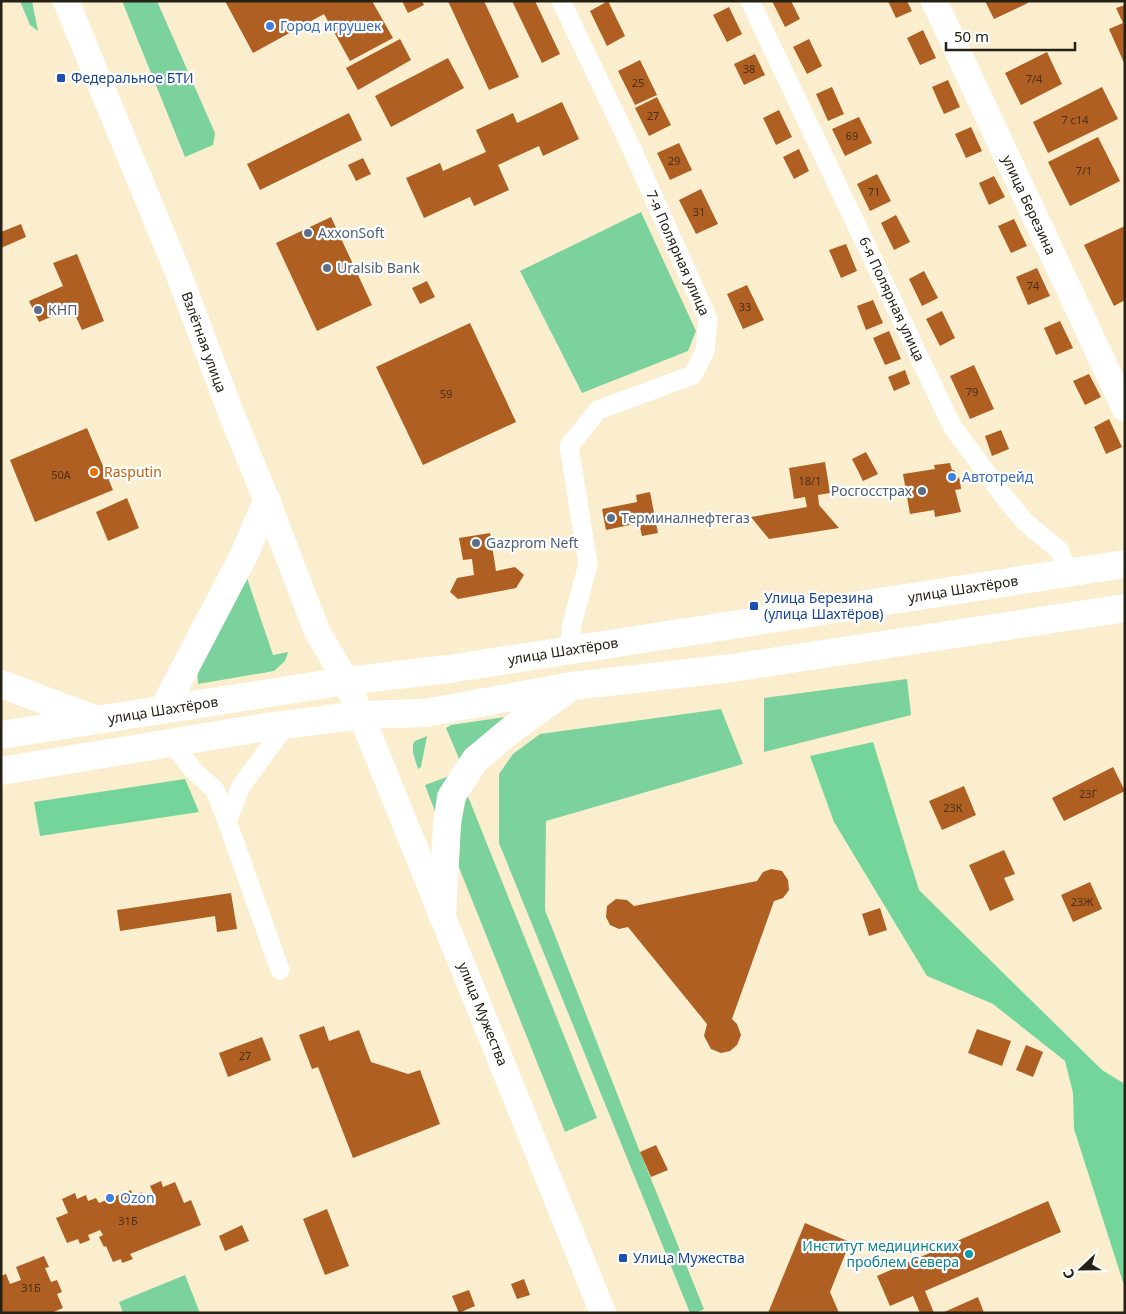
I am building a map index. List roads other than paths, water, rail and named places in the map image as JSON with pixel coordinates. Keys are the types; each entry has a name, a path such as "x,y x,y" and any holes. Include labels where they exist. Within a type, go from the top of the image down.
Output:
{"main road":[{"name":"Взлётная улица","path":"66,1 177,270 317,631 346,681 362,715"},
{"name":"улица Березина","path":"934,1 1125,409"},
{"path":"163,710 244,555 268,501"},
{"name":"улица Шахтёров","path":"1,735 346,681 449,669 1125,564"},
{"path":"1,771 286,725 362,715 425,712 572,686 732,668 1125,608"},
{"path":"1,684 98,721"},
{"path":"442,915 447,824 451,797 474,760 512,729 572,686"},
{"name":"улица Мужества","path":"362,715 604,1313"}],"street":[{"name":"7-я Полярная улица","path":"561,1 631,147 708,319 706,351 693,375 598,410 569,446 588,564 572,624 569,650"},
{"name":"6-я Полярная улица","path":"750,1 952,426 1025,522 1059,550 1069,572"},
{"path":"227,821 241,786 286,725"},
{"path":"174,743 193,770 215,790 280,970"}],"place":[{"name":"Город игрушек","path":"270,26"},
{"name":"Федеральное БТИ","path":"61,78"},
{"name":"AxxonSoft","path":"308,233"},
{"name":"Uralsib Bank","path":"327,268"},
{"name":"КНП","path":"38,310"},
{"name":"Rasputin","path":"94,472"},
{"name":"Автотрейд","path":"952,477"},
{"name":"Росгосстрах","path":"922,491"},
{"name":"Терминалнефтегаз","path":"611,518"},
{"name":"Gazprom Neft","path":"476,543"},
{"name":"Улица Березина (улица Шахтёров)","path":"754,606"},
{"name":"Ozon","path":"110,1198"},
{"name":"Институт медицинских проблем Севера","path":"969,1254"},
{"name":"Улица Мужества","path":"623,1258"}]}
